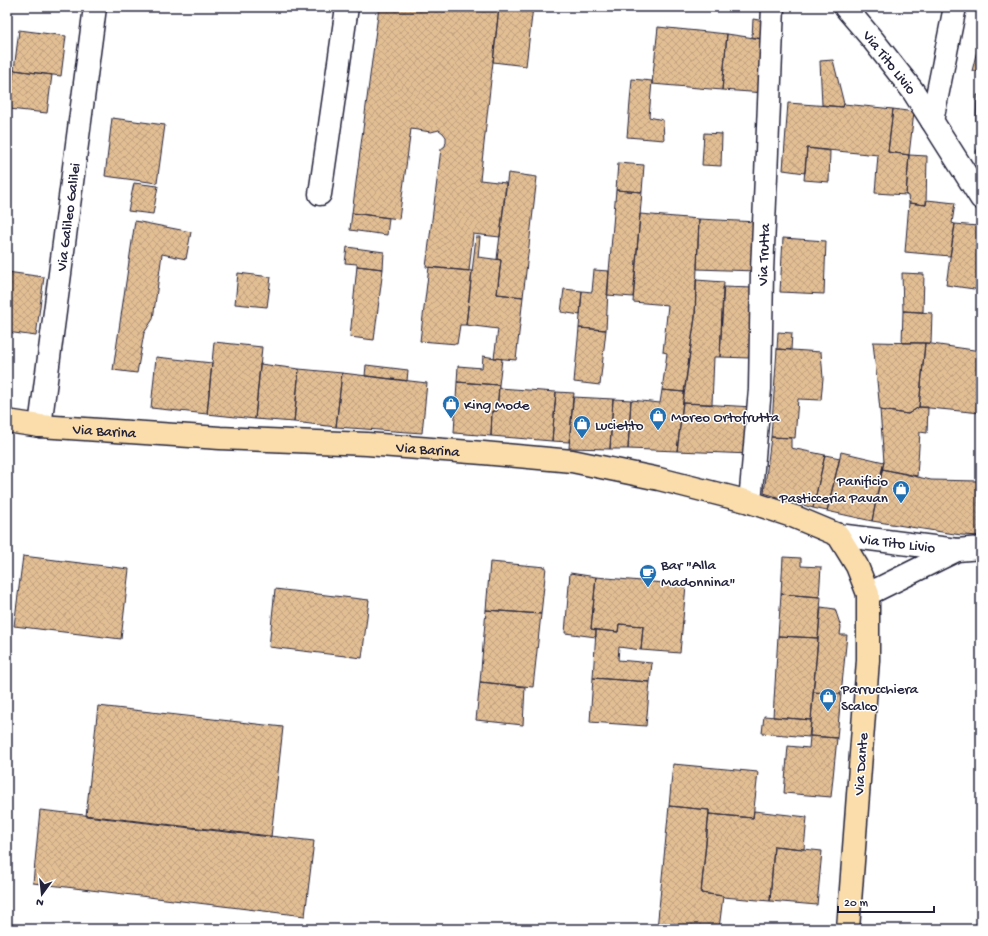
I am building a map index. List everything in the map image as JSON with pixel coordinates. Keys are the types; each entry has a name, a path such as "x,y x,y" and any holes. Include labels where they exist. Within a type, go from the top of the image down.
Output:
{"main road":[{"name":"Via Barina","path":"7,422 40,426 220,438 367,444 564,461 659,479 750,502 796,517 838,535"},
{"name":"Via Dante","path":"838,535 857,566 868,594 868,660 848,929"}],"street":[{"name":"Via Galileo Galilei","path":"40,426 95,7"},
{"path":"320,194 347,7"},
{"name":"Via Trutta","path":"750,502 760,389 762,272 772,7"},
{"name":"Via Tito Livio","path":"845,7 913,91 981,198"},
{"name":"Via Tito Livio","path":"932,120 955,7"},
{"name":"Via Tito Livio","path":"838,535 957,550 981,548"},
{"name":"Via Tito Livio","path":"868,594 957,550"}],"building":[{"path":"379,7 499,7 480,180 506,183 500,237 473,234 469,271 426,267 441,149 445,146 446,142 446,137 439,130 431,132 411,129 399,219 352,213"},
{"path":"499,7 533,7 526,66 493,62"},
{"path":"981,15 981,42 979,42"},
{"path":"753,19 771,22 768,40 752,37"},
{"path":"658,27 727,34 722,90 652,84"},
{"path":"19,30 66,36 61,76 14,70"},
{"path":"727,34 768,40 765,93 722,90"},
{"path":"979,42 981,42 981,70 972,71"},
{"path":"833,60 844,104 843,107 822,105 820,61"},
{"path":"14,70 52,75 47,113 9,109"},
{"path":"632,79 652,81 649,117 663,120 664,140 627,137"},
{"path":"977,95 981,95 981,122 976,121"},
{"path":"788,103 843,107 844,104 893,109 888,152 909,155 906,195 875,193 878,155 807,148 805,173 783,170"},
{"path":"893,109 914,112 909,155 888,152"},
{"path":"112,118 165,125 157,183 105,176"},
{"path":"704,133 722,134 721,166 702,165"},
{"path":"981,141 981,160 976,152"},
{"path":"807,148 830,151 829,182 804,180"},
{"path":"909,155 927,156 926,205 909,203 908,196 906,195"},
{"path":"618,163 644,165 642,192 616,190"},
{"path":"508,173 537,177 523,297 497,294 501,260 497,259"},
{"path":"134,183 158,186 153,214 128,211"},
{"path":"616,190 642,192 633,297 607,295"},
{"path":"927,200 955,203 952,223 955,224 950,256 905,252 909,203 926,205"},
{"path":"352,213 389,218 387,235 350,230"},
{"path":"640,214 699,219 695,317 684,392 662,390 667,353 663,352 668,305 633,302"},
{"path":"699,219 757,222 756,271 697,269"},
{"path":"135,221 191,232 186,259 162,254 153,319 144,333 137,373 113,370"},
{"path":"955,224 978,226 977,239 981,240 981,290 946,285"},
{"path":"476,237 480,237 478,257 501,260 497,294 523,297 516,360 494,358 498,329 466,325"},
{"path":"783,238 826,241 824,294 780,292"},
{"path":"347,247 384,252 383,269 345,263"},
{"path":"357,266 383,269 374,340 350,337"},
{"path":"429,267 472,271 466,325 460,325 457,344 420,341"},
{"path":"594,270 609,271 606,330 579,328 582,291 592,292"},
{"path":"7,272 44,277 36,336 7,332"},
{"path":"238,273 271,277 267,307 235,304"},
{"path":"902,273 924,274 923,312 903,311"},
{"path":"696,280 724,282 720,357 714,357 712,404 683,403 695,317"},
{"path":"723,287 753,288 749,358 720,357"},
{"path":"564,289 582,291 580,315 561,312"},
{"path":"903,311 932,313 931,343 902,343"},
{"path":"579,328 606,330 600,385 574,382"},
{"path":"778,332 792,333 791,350 777,349"},
{"path":"214,342 262,347 255,419 207,414"},
{"path":"873,342 925,343 919,407 908,414 880,410"},
{"path":"925,343 981,351 981,413 919,407"},
{"path":"777,349 821,352 823,378 821,400 798,399 795,438 771,437"},
{"path":"483,356 502,359 499,385 457,382 458,366 482,368"},
{"path":"156,357 212,363 207,414 151,408"},
{"path":"260,364 299,369 294,422 255,419"},
{"path":"366,365 408,370 407,381 365,376"},
{"path":"299,369 342,373 336,427 294,422"},
{"path":"342,373 427,383 422,433 336,427"},
{"path":"457,382 499,385 497,411 492,411 491,436 454,433"},
{"path":"499,388 556,392 552,441 491,436 492,411 497,411"},
{"path":"662,390 684,392 677,451 628,449 631,400 660,403"},
{"path":"556,392 574,393 569,442 552,441"},
{"path":"573,397 613,399 610,449 569,448"},
{"path":"613,399 631,400 628,449 610,449"},
{"path":"683,403 753,407 750,454 677,451"},
{"path":"919,407 928,407 927,433 920,432 917,476 882,469 884,462 880,410 908,414"},
{"path":"771,437 791,438 791,448 825,455 813,508 764,493"},
{"path":"841,452 884,462 872,521 827,511"},
{"path":"825,455 840,458 827,511 813,508"},
{"path":"882,469 931,480 978,481 981,536 961,535 872,521"},
{"path":"978,481 981,481 981,529"},
{"path":"23,556 129,569 121,639 14,626"},
{"path":"783,557 801,558 801,566 821,567 819,597 781,594"},
{"path":"490,562 546,567 541,614 486,610"},
{"path":"570,573 596,577 591,629 596,630 596,637 565,633"},
{"path":"596,577 686,585 680,653 641,650 643,626 619,624 618,632 591,629"},
{"path":"275,589 369,600 362,658 269,647"},
{"path":"781,594 821,597 818,638 778,636"},
{"path":"821,607 835,609 841,627 840,635 847,635 841,694 813,692"},
{"path":"486,610 541,614 533,687 480,682"},
{"path":"619,624 643,626 641,650 619,647 618,660 652,663 650,682 593,678 596,630 618,632"},
{"path":"778,636 818,638 811,720 773,717"},
{"path":"593,678 650,682 646,726 590,722"},
{"path":"480,682 525,687 523,725 476,720"},
{"path":"813,692 841,694 837,738 810,736"},
{"path":"98,706 283,727 271,837 86,816"},
{"path":"764,716 811,720 809,737 762,733"},
{"path":"810,736 837,738 831,797 784,793 788,746 809,748"},
{"path":"673,764 758,772 753,818 709,814 709,810 669,806"},
{"path":"669,806 709,810 701,893 723,896 719,929 657,929"},
{"path":"40,810 314,841 305,916 33,883"},
{"path":"754,811 807,817 804,849 774,846 770,901 723,897 701,893 709,814 753,818"},
{"path":"774,846 822,851 817,905 770,901"}],"place":[{"name":"King Mode","path":"451,419"},
{"name":"Moreo Ortofrutta","path":"658,431"},
{"name":"Lucietto","path":"582,439"},
{"name":"Panificio Pasticceria Pavan","path":"901,504"},
{"name":"Bar \"Alla Madonnina\"","path":"648,588"},
{"name":"Parrucchiera Scalco","path":"828,712"}]}
